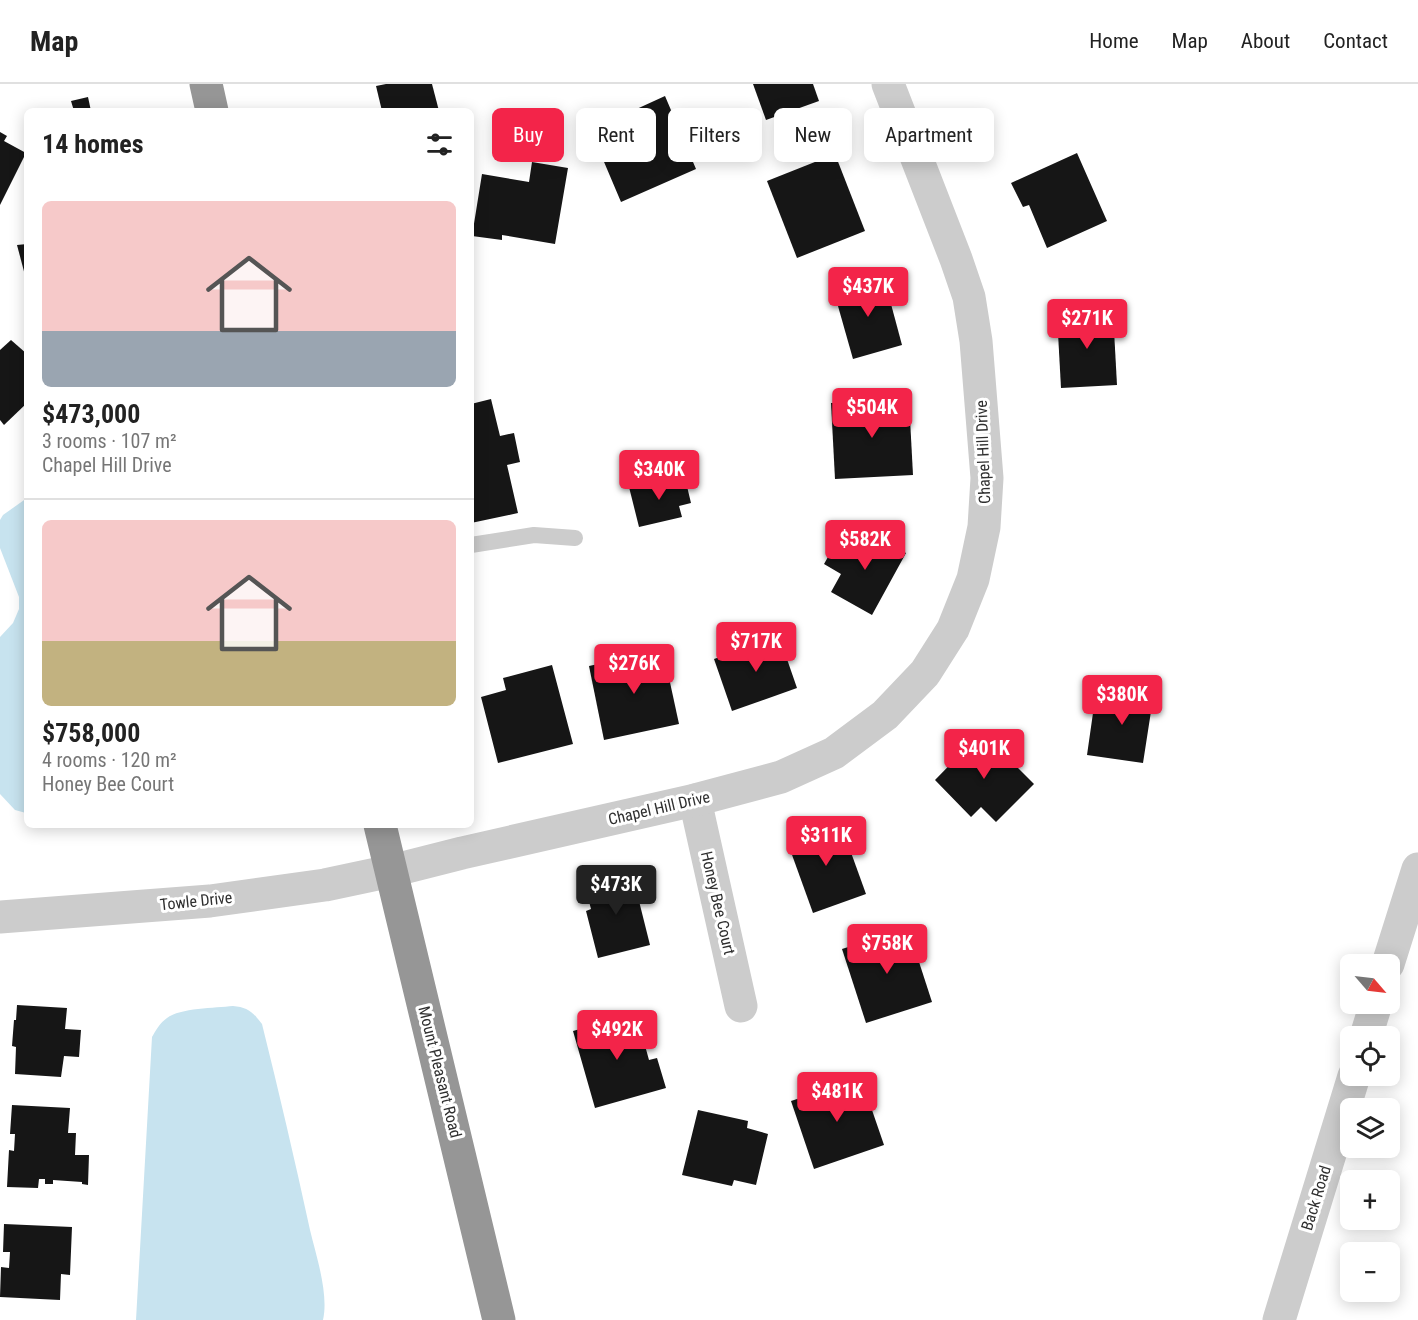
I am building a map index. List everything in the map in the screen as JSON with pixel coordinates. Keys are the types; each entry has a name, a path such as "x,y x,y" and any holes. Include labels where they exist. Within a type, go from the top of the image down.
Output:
{"highway":[{"path":"206,84 211,108"},
{"name":"Mount Pleasant Road","path":"381,828 499,1320"}],"street":[{"name":"Chapel Hill Drive","path":"391,872 462,853 695,800 781,777 834,753 885,715 925,673 953,628 973,579 984,527 987,478 975,330 969,297 888,84"},
{"name":"Honey Bee Court","path":"695,800 741,1006"},
{"path":"1391,954 1418,869"},
{"name":"Towle Drive","path":"0,917 210,901 325,885 391,872"},
{"name":"Back Road","path":"1278,1320 1351,1086"}],"lane":[{"path":"474,545 534,535 575,538"}],"water":[{"path":"24,500 24,812 15,810 0,794 0,637 13,623 19,609 19,597 0,548 0,520 3,515"},
{"path":"233,1006 249,1011 262,1024 321,1275 324,1298 323,1320 136,1320 152,1037 162,1022 180,1012"}],"building":[{"path":"432,84 438,108 381,108 376,86"},
{"path":"753,84 813,84 819,101 799,108 774,108 774,117 766,120"},
{"path":"665,96 670,108 668,108 668,162 693,162 696,169 621,202 604,162 656,162 656,108 639,108"},
{"path":"88,97 90,108 73,108 71,101"},
{"path":"0,132 7,136 4,141 24,152 24,157 0,205"},
{"path":"1077,153 1107,221 1047,248 1029,205 1023,207 1011,183"},
{"path":"532,162 568,168 555,244 502,235 502,240 474,236 482,174 529,182"},
{"path":"815,162 838,162 865,231 797,258 767,181"},
{"path":"24,244 24,271 17,245"},
{"path":"884,278 902,345 853,359 834,292"},
{"path":"1113,312 1117,385 1061,388 1057,315"},
{"path":"11,340 24,351 24,406 4,425 0,420 0,350"},
{"path":"491,399 500,436 514,433 520,462 507,465 518,513 474,522 474,403"},
{"path":"909,400 913,475 835,479 831,403"},
{"path":"672,478 673,481 685,478 691,503 679,506 682,517 639,527 629,487"},
{"path":"864,530 906,553 872,615 831,592 841,574 824,564 836,543 853,553"},
{"path":"779,636 797,688 732,711 714,659"},
{"path":"663,650 679,724 604,740 589,666"},
{"path":"552,665 573,744 498,763 481,697 506,690 503,678"},
{"path":"1120,687 1154,692 1143,763 1087,755 1095,699 1118,702"},
{"path":"982,732 1034,784 996,822 981,807 971,817 935,780"},
{"path":"840,822 866,894 813,913 787,841"},
{"path":"632,873 650,945 598,958 586,911 591,909 585,886"},
{"path":"908,928 932,1002 866,1023 842,949"},
{"path":"17,1005 67,1008 65,1029 81,1030 79,1057 64,1056 61,1077 15,1074 16,1047 12,1046"},
{"path":"636,1013 649,1060 657,1058 666,1088 595,1108 573,1031"},
{"path":"861,1078 884,1145 814,1169 791,1101"},
{"path":"12,1105 70,1108 68,1133 76,1133 75,1155 89,1155 88,1185 82,1182 53,1180 53,1184 45,1184 45,1179 39,1179 38,1188 7,1187 9,1150 14,1151 15,1134 10,1134"},
{"path":"698,1110 748,1121 747,1128 768,1134 756,1185 734,1180 732,1186 682,1175"},
{"path":"4,1224 72,1227 70,1275 61,1274 60,1300 0,1297 1,1267 9,1268 10,1252 3,1252"}]}
